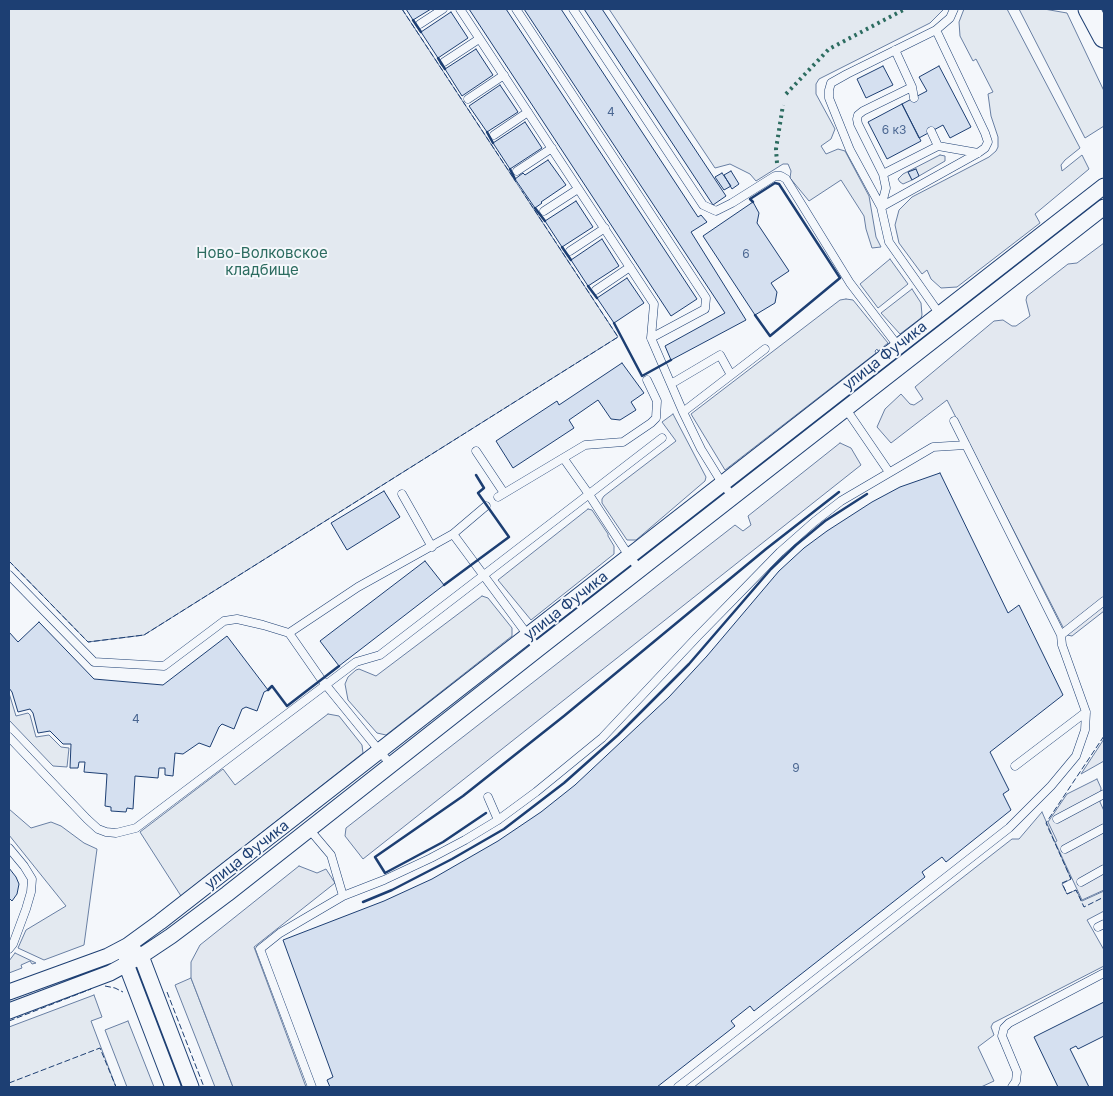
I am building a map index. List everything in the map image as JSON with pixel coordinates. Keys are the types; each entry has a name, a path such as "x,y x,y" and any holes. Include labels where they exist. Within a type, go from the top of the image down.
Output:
{"main road":[{"path":"1090,9 1104,37"}],"street":[{"name":"улица Фучика","path":"9,992 90,963 127,946 160,922 1104,186"},
{"name":"улица Фучика","path":"9,1010 110,973 141,956 171,936 1104,207"},
{"path":"127,946 141,956 191,1087"},
{"path":"127,946 126,964 173,1087"}],"lane":[{"path":"420,24 443,9"},
{"path":"460,9 654,304 651,338 701,449 733,498"},
{"path":"516,9 706,298 705,309 651,338"},
{"path":"573,9 702,205 716,211 775,176 786,178 850,283 898,346"},
{"path":"950,328 890,242 881,207 850,150 829,98 828,90 831,83 846,74 936,30 950,18 954,9"},
{"path":"881,207 978,153 988,142 936,30"},
{"path":"444,62 480,38"},
{"path":"896,50 912,87 914,98"},
{"path":"468,98 504,76"},
{"path":"881,207 886,188 883,174 858,124 858,115 912,87"},
{"path":"494,135 528,112"},
{"path":"931,131 938,146"},
{"path":"883,174 938,146 978,153"},
{"path":"517,171 552,148"},
{"path":"544,211 578,188"},
{"path":"570,251 605,228"},
{"path":"596,290 630,267"},
{"path":"683,412 765,349"},
{"path":"671,384 720,355 731,375"},
{"path":"476,450 501,495 585,445 622,442 651,423 656,418 657,401 647,380"},
{"path":"846,409 889,472"},
{"path":"678,1087 1010,828 1051,786 1076,756 1085,730 1086,712 1062,645 1061,635 954,421"},
{"path":"9,737 98,829 106,832 126,831 136,828 356,662 380,654 662,438"},
{"path":"312,1087 260,948 280,933 343,896 384,880 431,858 498,820 536,792 602,738 780,552 842,501 933,447 966,445"},
{"path":"564,459 640,570"},
{"path":"402,494 432,547"},
{"path":"289,633 358,587 453,534 486,506"},
{"path":"453,534 538,649"},
{"path":"9,575 94,662 164,666 224,621 238,619 289,633 326,686 391,765"},
{"path":"1061,635 1104,601"},
{"path":"1015,766 1086,712"},
{"path":"1057,819 1104,794"},
{"path":"488,797 498,820"},
{"path":"1065,849 1104,828"},
{"path":"309,830 331,855 343,896"},
{"path":"9,848 32,879 31,892 26,909 13,944 9,949"},
{"path":"1081,882 1104,869"},
{"path":"1012,1087 1016,1081 1017,1072 1002,1036 1004,1028 1009,1023 1104,973"}],"green space":[{"name":"Ново-Волковское кладбище","path":"9,9 402,9 618,337 144,635 88,642 9,561"},
{"path":"609,9 944,9 930,23 819,79 816,84 816,94 835,129 831,139 821,146 826,154 838,149 845,151 869,196 876,237 881,247 872,248 864,216 841,180 809,201 790,178 791,171 788,164 783,164 756,181 750,174 730,164 715,168"},
{"path":"964,9 1007,9 1080,148 1061,165 1062,171 1082,155 1089,169 1035,214 1040,223 957,287 941,288 931,279 927,270 922,274 899,243 895,225 899,210 912,197 989,157 998,147 998,137 991,116 988,94 993,92 976,59 973,61 960,36 959,22"},
{"path":"1019,9 1044,9 1067,13 1104,91 1104,126 1085,138"},
{"path":"940,155 945,156 945,161 919,176 915,169 908,172 912,180 903,184 898,179 903,174"},
{"path":"890,259 908,284 878,308 860,284"},
{"path":"912,289 921,303 922,315 921,318 900,334 881,313"},
{"path":"840,300 853,300 888,343 878,351 877,349 876,353 725,470 691,414"},
{"path":"673,414 706,477 705,481 636,540 627,540 602,503 602,499 676,441 662,422"},
{"path":"588,509 592,510 608,534 614,546 614,554 531,620 498,580"},
{"path":"482,596 488,598 512,628 512,636 386,735 377,733 348,700 345,684 348,677 359,669 376,676"},
{"path":"9,693 16,716 28,713 30,715 36,737 49,735 61,747 69,748 67,767 53,766 9,720"},
{"path":"328,714 339,716 362,745 363,753 181,896 140,832 223,769 235,785"},
{"path":"9,809 31,828 51,822 61,826 84,843 97,849 84,945 44,960 18,948 26,930 66,906 9,835"},
{"path":"1042,812 1071,879 1062,884 1067,894 1076,890 1082,901 1104,891 1104,911 1087,920 1104,950 1104,966 993,1023 991,1027 994,1035 978,1047 994,1081 981,1087 694,1087 1012,839 1019,839"},
{"path":"15,953 36,963 32,964 30,961 21,965 22,968 9,973 9,961"},
{"path":"191,978 233,1087 215,1087 175,985"},
{"path":"94,995 102,1017 91,1021 116,1087 9,1087 9,1027"},
{"path":"128,1021 154,1087 127,1087 105,1030"}],"shaded area":[{"path":"1104,243 1104,611 1072,636 1067,635 947,400 891,443 877,427 885,409 901,394 910,404 914,405 923,399 915,387 994,321 1003,320 1012,326 1016,326 1030,316 1026,300 1027,296 1068,264 1077,263"},
{"path":"840,443 851,448 861,465 363,859 345,836 346,828 735,525 743,531 751,525 748,516"},
{"path":"1104,739 1104,761 1081,774"},
{"path":"1097,779 1101,788 1100,802 1104,811 1104,890 1082,900 1055,842 1057,841 1048,822 1067,794"},
{"path":"299,866 317,873 326,869 335,883 254,947 306,1087 233,1087 191,978 191,962 200,945"}],"building":[{"path":"406,9 431,9 413,20"},
{"path":"469,9 506,9 697,299 671,316"},
{"path":"524,9 561,9 698,217 701,215 707,222 691,232 746,320 671,360 665,346 725,313"},
{"path":"584,9 602,9 726,196 713,205"},
{"path":"451,12 468,38 438,58 421,32"},
{"path":"476,49 493,75 462,96 445,69"},
{"path":"883,66 893,85 866,98 857,79"},
{"path":"939,66 971,127 950,138 943,125 919,138 902,104 927,91 919,77"},
{"path":"500,85 518,112 487,132 469,106"},
{"path":"902,104 921,141 887,159 868,122"},
{"path":"525,122 542,148 510,169 493,143"},
{"path":"548,160 566,185 535,208 515,179 523,173 525,175"},
{"path":"916,169 919,176 912,180 908,172"},
{"path":"731,171 739,184 732,189 724,175"},
{"path":"722,173 731,186 724,190 715,177"},
{"path":"576,201 593,227 562,247 545,221"},
{"path":"753,202 759,213 757,223 789,271 771,283 777,292 775,303 755,315 703,236"},
{"path":"602,239 619,266 588,286 571,260"},
{"path":"627,278 644,303 614,323 597,298"},
{"path":"622,363 644,393 631,402 636,410 620,420 611,419 598,400 569,420 574,428 513,468 496,441 557,401 559,405"},
{"path":"940,473 1008,613 1019,605 1063,695 990,752 1009,790 1003,794 1011,810 946,862 942,857 922,872 925,877 754,1011 750,1006 731,1021 735,1026 657,1087 330,1087 327,1080 333,1077 283,940 384,901 432,879 498,841 541,812 575,785 669,697 707,656 779,571 804,548 872,502 900,487"},
{"path":"384,491 400,517 347,550 331,523"},
{"path":"425,561 444,585 339,666 320,641"},
{"path":"39,622 94,679 163,685 227,636 268,690 264,692 257,711 246,707 242,709 234,729 222,724 210,747 199,743 183,754 175,753 173,776 165,775 165,768 159,768 158,778 135,776 133,809 127,808 126,812 111,811 111,807 105,806 107,774 84,772 85,762 79,762 78,768 70,768 71,744 63,744 50,731 38,733 33,713 30,709 18,712 9,688 9,632 18,642"},
{"path":"9,868 19,884 17,894 12,901 9,898"},
{"path":"1104,1002 1104,1036 1078,1049 1076,1046 1070,1049 1089,1087 1058,1087 1034,1037"}],"hedge":[{"path":"786,94 829,49 905,9"},
{"path":"777,163 776,149 783,105"}],"fence":[{"path":"402,9 516,182"},
{"path":"9,561 88,642 144,635 618,337 522,191"},
{"path":"1104,736 1046,823 1071,879 1062,883 1067,894 1076,890 1084,907 1104,897"},
{"path":"105,986 123,992"},
{"path":"9,1021 91,989"},
{"path":"167,992 204,1087"},
{"path":"9,1083 100,1048 116,1087"}],"wall":[{"path":"413,20 421,32"},
{"path":"438,58 445,69"},
{"path":"487,132 493,143"},
{"path":"510,169 515,179"},
{"path":"753,202 750,199 775,183 779,184 840,278 770,336 755,315"},
{"path":"535,208 545,221"},
{"path":"562,247 571,260"},
{"path":"588,286 597,298"},
{"path":"614,323 642,376 671,360"},
{"path":"444,585 509,537 478,493 484,488 476,475"},
{"path":"486,813 443,842 385,873 375,857 463,796 564,716 766,549 839,492"},
{"path":"363,902 392,890 452,859 504,829 564,783 618,735 689,664 771,569 796,545 825,521 867,494"},
{"path":"268,690 272,686 287,706 339,666"}]}
